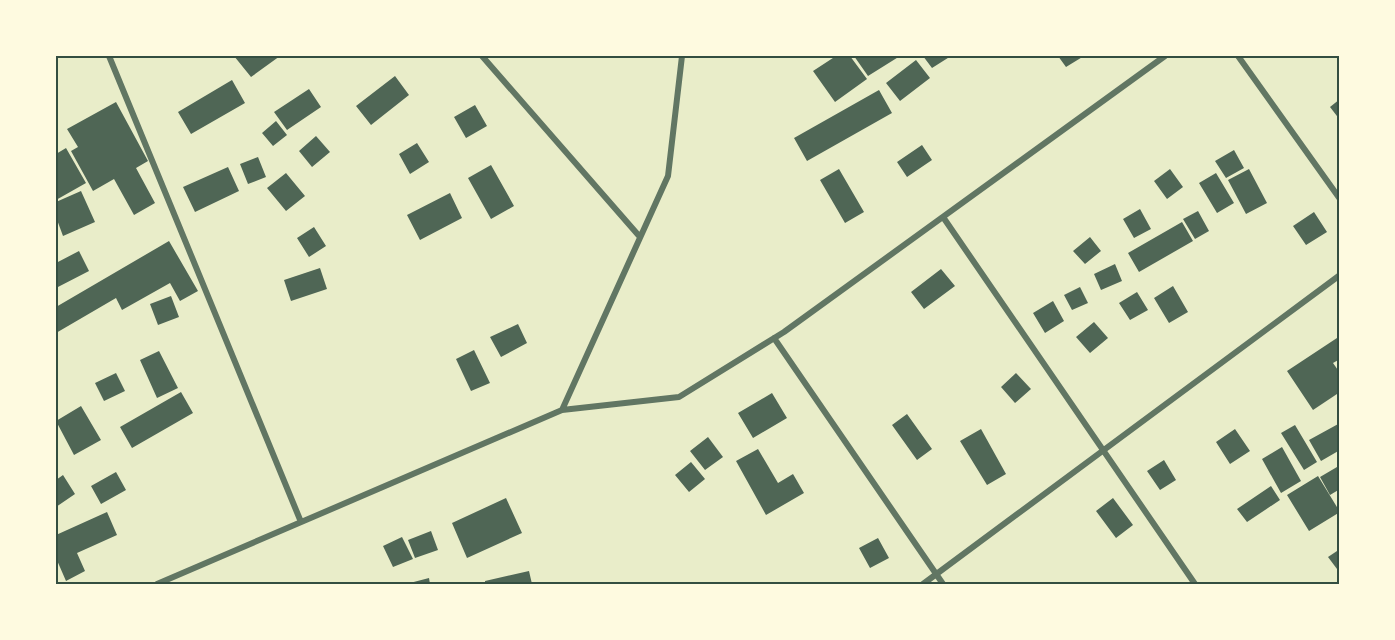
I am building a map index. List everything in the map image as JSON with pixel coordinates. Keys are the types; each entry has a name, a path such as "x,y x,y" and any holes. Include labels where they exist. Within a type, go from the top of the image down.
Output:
{"street":[{"path":"109,56 301,522"},
{"path":"482,56 640,237"},
{"path":"562,410 668,176 682,56"},
{"path":"157,585 562,410 679,397 774,338 1165,56"},
{"path":"1238,56 1340,199"},
{"path":"943,217 1195,585"},
{"path":"923,585 1340,275"},
{"path":"774,338 943,585"}],"building":[{"path":"234,56 280,56 251,77"},
{"path":"836,56 850,56 867,79 835,102 813,71"},
{"path":"854,56 900,56 868,76"},
{"path":"923,56 951,56 932,68"},
{"path":"1058,56 1084,56 1066,67"},
{"path":"916,60 930,78 900,101 886,83"},
{"path":"395,76 409,95 371,125 356,106"},
{"path":"232,80 245,103 191,134 178,112"},
{"path":"309,89 321,107 287,130 274,112"},
{"path":"879,90 892,113 807,161 794,138"},
{"path":"1340,99 1340,120 1330,107"},
{"path":"116,102 148,161 136,168 155,203 134,215 114,179 93,191 71,151 78,147 67,129"},
{"path":"475,105 487,126 466,138 454,117"},
{"path":"276,121 287,135 273,146 262,133"},
{"path":"316,136 330,152 312,167 299,151"},
{"path":"417,143 429,162 410,174 399,154"},
{"path":"922,145 932,160 907,177 897,162"},
{"path":"66,148 86,183 56,200 56,154"},
{"path":"1234,150 1244,168 1226,178 1215,161"},
{"path":"258,157 266,177 248,184 240,164"},
{"path":"491,165 514,206 491,219 468,178"},
{"path":"228,167 239,191 195,212 183,187"},
{"path":"839,169 864,212 845,223 820,180"},
{"path":"1170,169 1183,187 1167,199 1154,181"},
{"path":"1249,169 1267,203 1246,214 1228,180"},
{"path":"286,173 305,196 286,211 267,188"},
{"path":"1216,173 1234,203 1217,213 1199,183"},
{"path":"81,191 95,222 63,236 56,217 56,202"},
{"path":"450,193 462,218 420,240 407,215"},
{"path":"1140,209 1151,229 1134,238 1123,219"},
{"path":"1198,211 1209,231 1195,239 1183,219"},
{"path":"1314,212 1327,232 1306,245 1293,226"},
{"path":"1182,222 1193,241 1139,272 1128,253"},
{"path":"314,227 326,246 309,257 297,238"},
{"path":"1090,237 1101,251 1085,264 1073,251"},
{"path":"169,241 198,291 180,301 170,283 122,310 116,298 56,333 56,307"},
{"path":"79,251 89,271 56,288 56,263"},
{"path":"1115,264 1122,281 1101,290 1094,274"},
{"path":"320,268 327,289 291,301 284,280"},
{"path":"941,269 955,286 924,309 911,292"},
{"path":"1173,286 1188,312 1169,323 1154,298"},
{"path":"1080,287 1088,303 1072,310 1064,295"},
{"path":"1137,292 1148,310 1130,320 1119,303"},
{"path":"171,296 179,317 158,325 150,304"},
{"path":"1053,301 1064,321 1045,333 1033,313"},
{"path":"1094,322 1108,338 1090,353 1076,337"},
{"path":"518,324 527,343 501,357 490,337"},
{"path":"1340,336 1340,359 1333,363 1340,373 1340,392 1313,410 1287,371"},
{"path":"474,350 490,383 471,391 456,359"},
{"path":"159,351 178,388 157,398 140,360"},
{"path":"116,373 125,391 104,401 95,383"},
{"path":"1016,373 1031,389 1015,403 1001,387"},
{"path":"181,392 193,413 132,448 120,427"},
{"path":"772,393 787,418 753,438 738,413"},
{"path":"81,406 101,440 74,455 56,421"},
{"path":"907,414 932,449 917,460 892,425"},
{"path":"1340,423 1340,450 1321,461 1309,440"},
{"path":"1295,425 1317,462 1304,470 1281,433"},
{"path":"981,429 1006,474 987,485 960,441"},
{"path":"1235,429 1250,451 1230,464 1216,442"},
{"path":"708,437 723,457 705,470 690,451"},
{"path":"1282,447 1301,481 1281,493 1262,459"},
{"path":"758,449 778,483 793,474 804,493 766,515 736,461"},
{"path":"1164,460 1176,480 1160,490 1147,471"},
{"path":"691,462 705,479 689,492 675,475"},
{"path":"1337,467 1340,489 1330,495 1320,477"},
{"path":"116,472 126,490 101,504 91,486"},
{"path":"63,475 75,494 56,507 56,480"},
{"path":"1318,476 1340,512 1309,531 1287,495"},
{"path":"1271,486 1280,500 1247,522 1237,509"},
{"path":"506,498 522,533 467,558 452,523"},
{"path":"1113,498 1133,525 1116,538 1096,511"},
{"path":"107,512 117,535 77,553 85,571 66,581 56,558 56,535"},
{"path":"431,531 438,550 415,558 408,540"},
{"path":"402,537 413,559 393,567 383,546"},
{"path":"878,538 889,558 870,568 859,548"},
{"path":"1340,549 1340,573 1328,557"},
{"path":"529,571 532,584 485,584 485,581"},
{"path":"429,578 430,584 406,584"}]}
